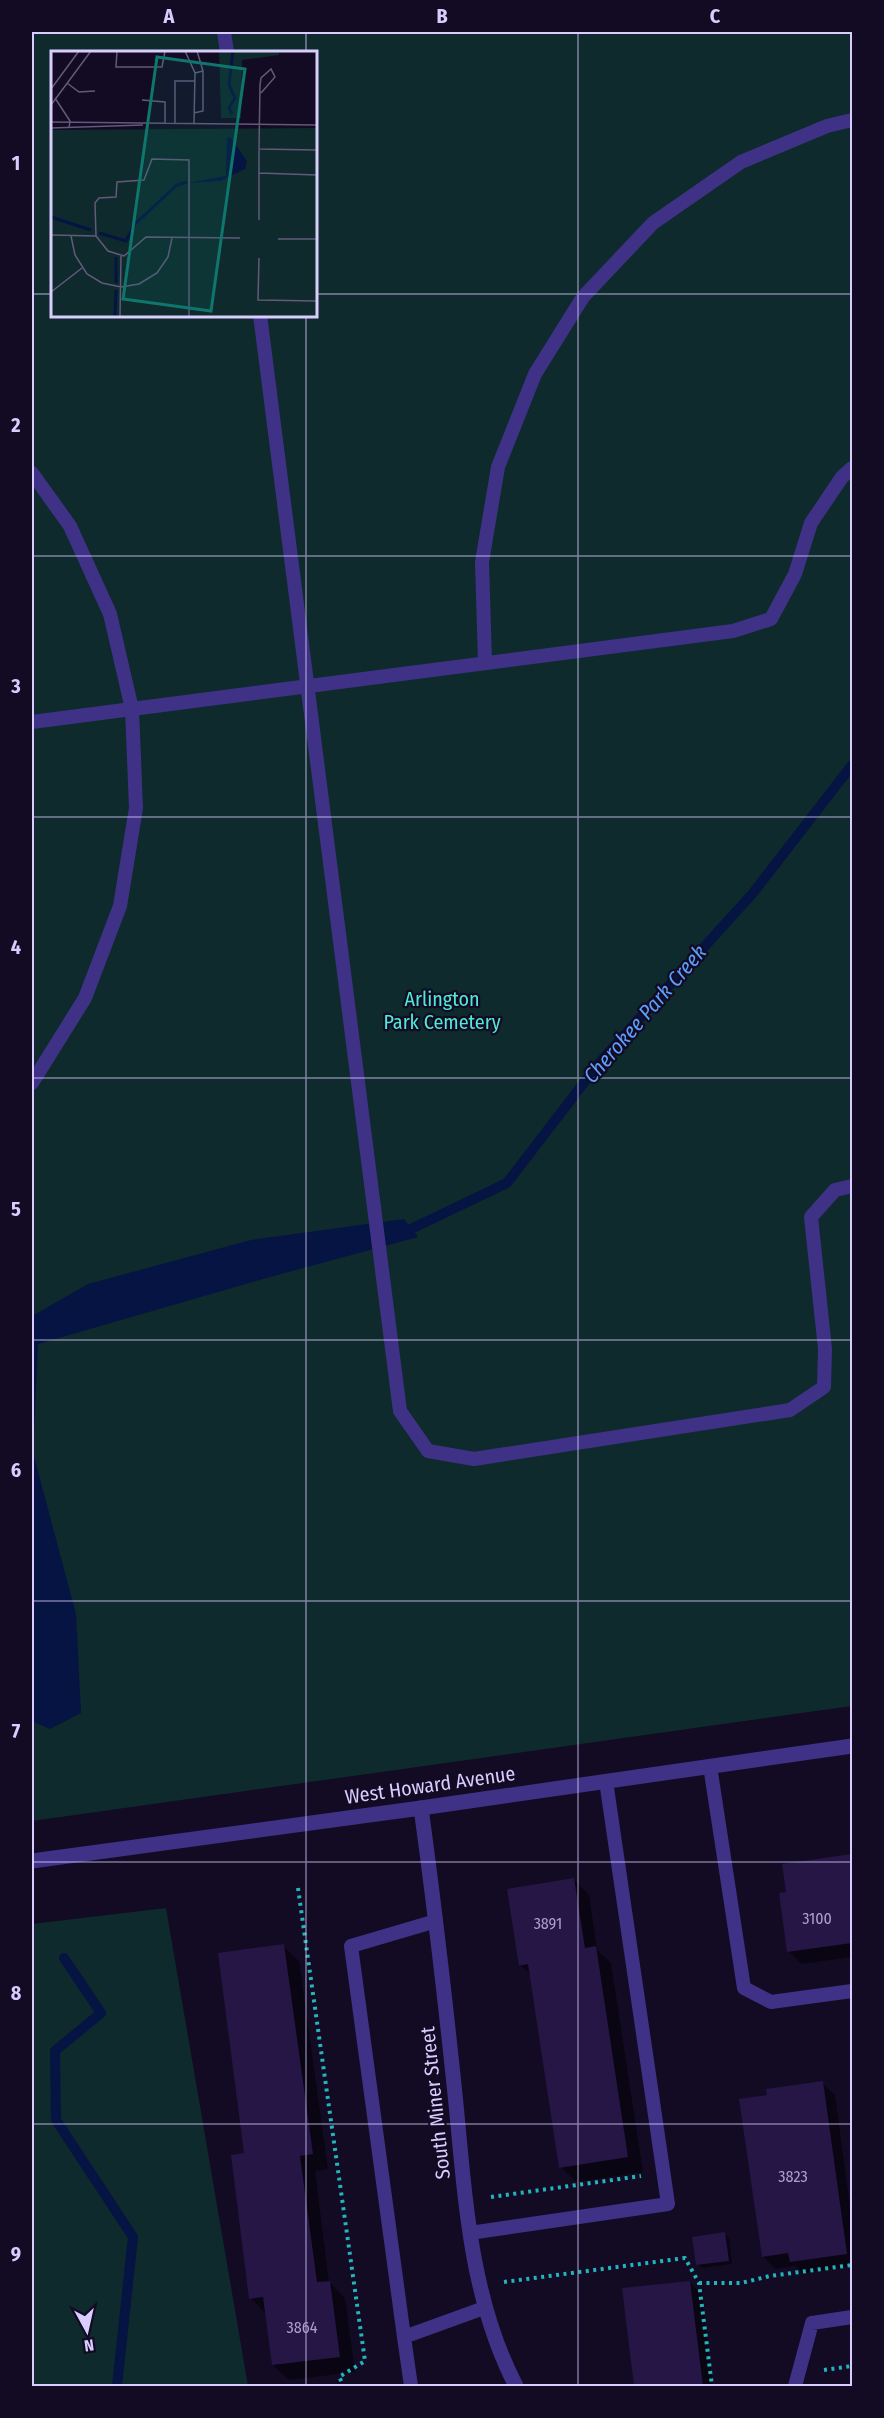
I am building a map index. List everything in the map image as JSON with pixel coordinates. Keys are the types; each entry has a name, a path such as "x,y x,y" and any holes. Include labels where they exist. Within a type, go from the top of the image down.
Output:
{"street":[{"name":"West Howard Avenue","path":"32,1861 421,1808 852,1744"},
{"name":"South Miner Street","path":"421,1808 436,1921 470,2233 484,2308 504,2363 516,2386"}],"lane":[{"path":"224,32 227,51"},
{"path":"485,663 482,562 498,467 535,374 583,297 653,223 741,162 827,126 852,120"},
{"path":"260,316 400,1411 428,1451 474,1459 790,1410 824,1386 825,1349 811,1217 835,1190 852,1186"},
{"path":"32,722 734,631 771,619 795,574 811,523 842,477 852,468"},
{"path":"32,472 70,526 110,614 132,709 136,808 120,906 85,998 32,1083"},
{"path":"710,1766 744,1988 771,2002 852,1991"},
{"path":"470,2233 668,2204 606,1781"},
{"path":"411,2386 351,1946 436,1921"},
{"path":"405,2337 484,2308"},
{"path":"795,2386 812,2323 852,2317"}],"path":[{"path":"298,1888 365,2361 339,2377 344,2386"},
{"path":"466,2200 642,2175"},
{"path":"480,2285 685,2258 699,2283 712,2386"},
{"path":"699,2283 741,2283 770,2276 852,2265"},
{"path":"819,2371 852,2366"}],"green space":[{"name":"Arlington Park Cemetery","path":"32,32 852,32 852,1706 32,1821"},
{"path":"166,1908 248,2386 32,2386 32,1924"}],"shaded area":[{"path":"404,1219 418,1237 38,1344 33,1453 76,1614 81,1713 50,1729 32,1721 32,1316 88,1284 251,1240"}],"building":[{"path":"852,1854 852,1943 787,1952 779,1893 786,1892 782,1864"},
{"path":"574,1878 585,1948 596,1946 628,2157 559,2168 528,1964 519,1966 507,1889"},
{"path":"284,1944 313,2154 300,2156 317,2282 330,2281 340,2357 272,2365 263,2297 249,2299 231,2155 244,2153 218,1953"},
{"path":"823,2081 847,2254 790,2262 788,2253 762,2257 739,2099 767,2095 766,2089"},
{"path":"725,2232 729,2261 696,2265 692,2237"},
{"path":"690,2281 703,2386 634,2386 622,2288"}],"waterway":[{"name":"Cherokee Park Creek","path":"411,1229 507,1183 599,1063 753,893 852,765"},
{"name":"Cherokee Park Creek","path":"64,1958 101,2013 55,2051 56,2120 133,2237 117,2386"}]}
